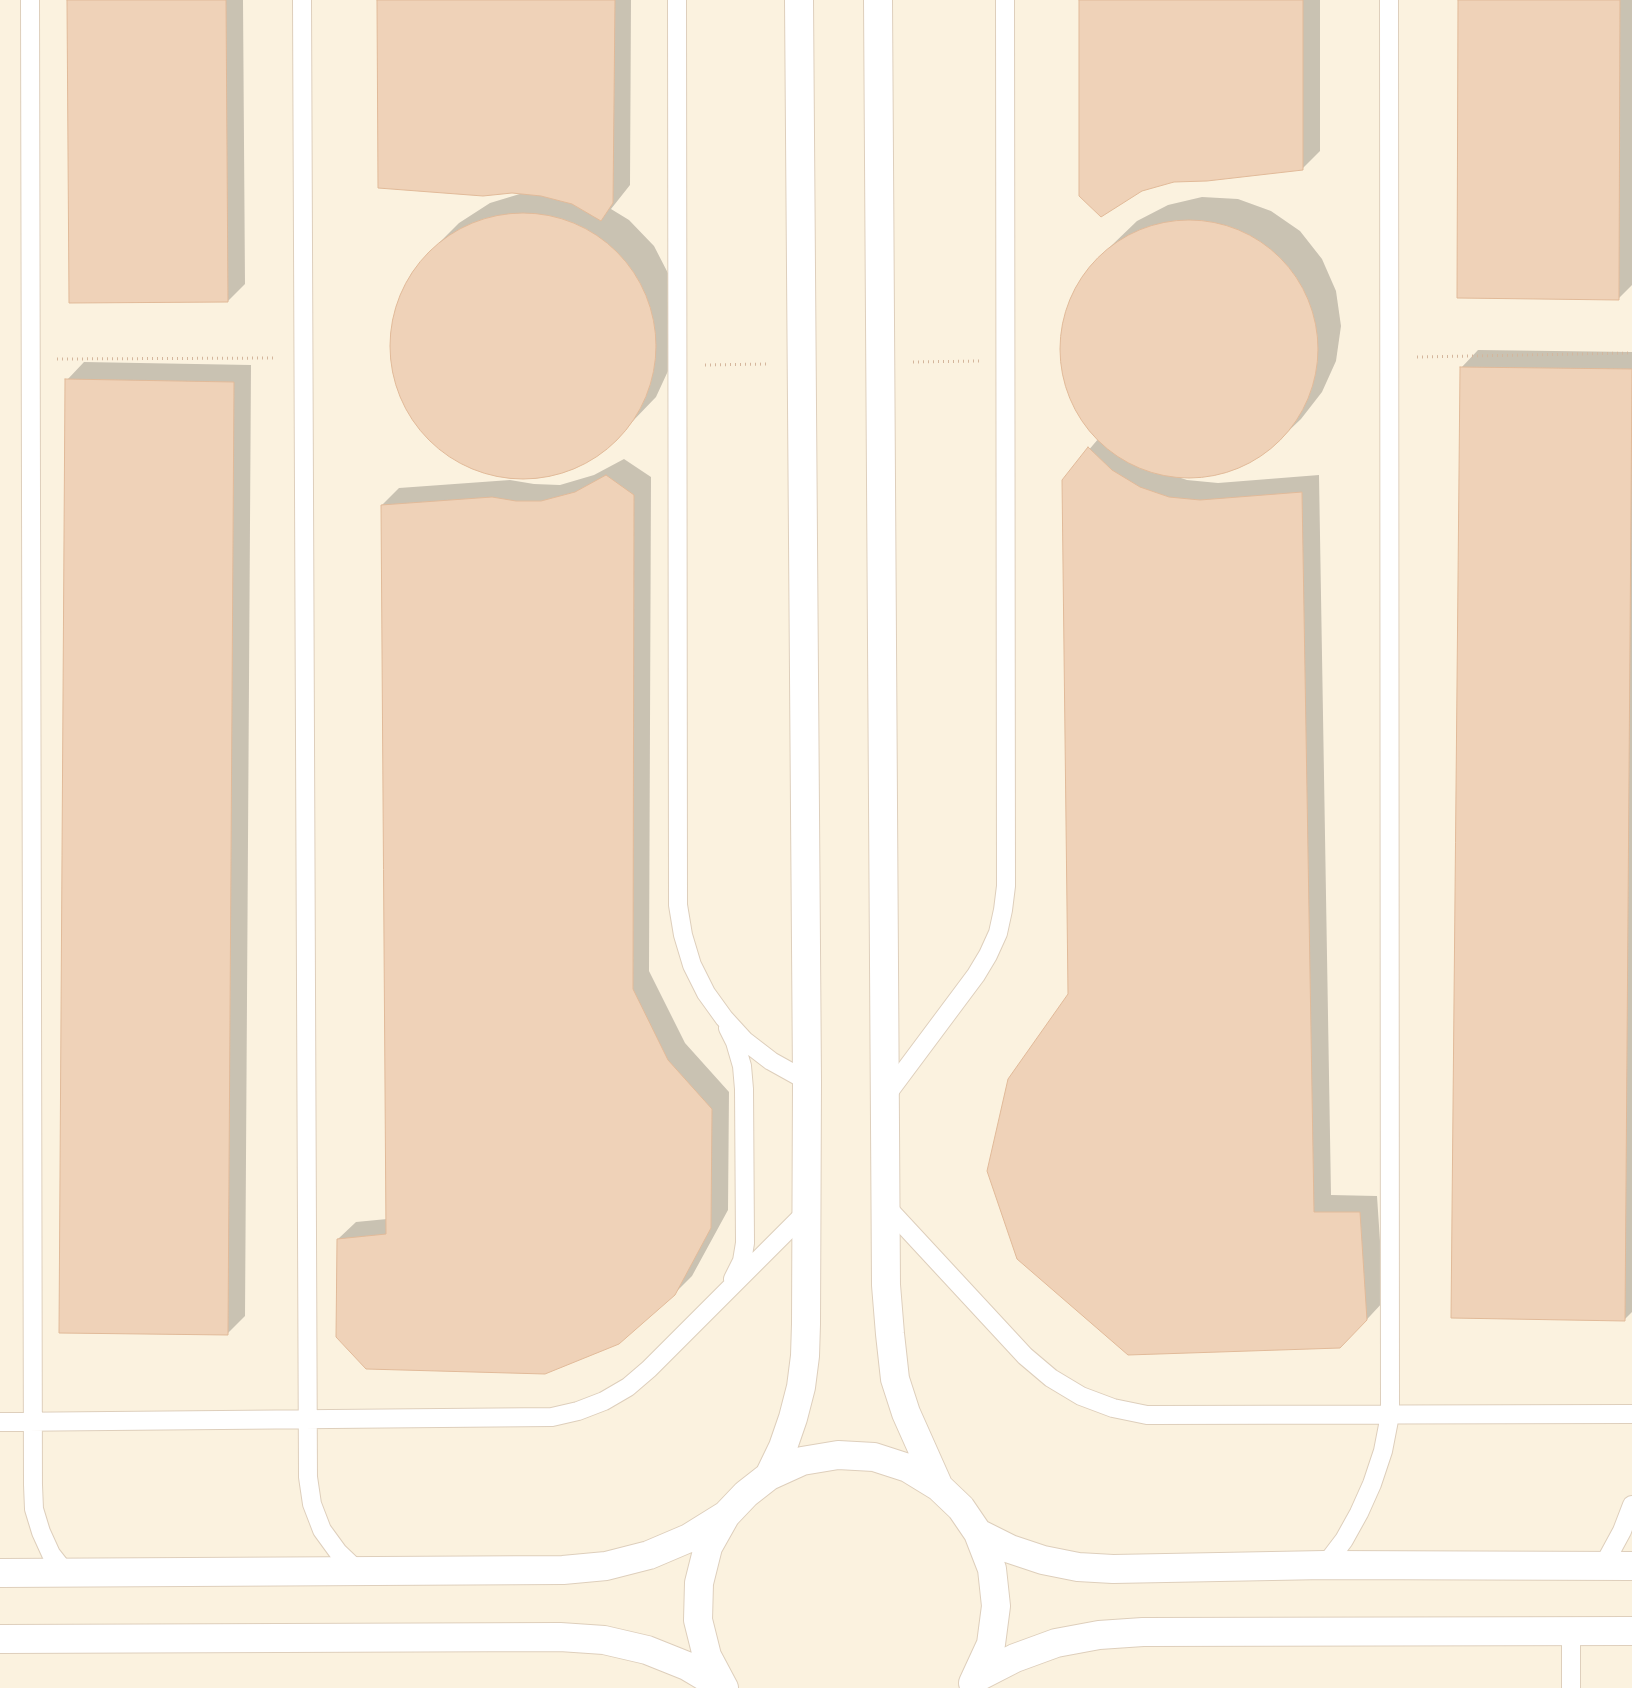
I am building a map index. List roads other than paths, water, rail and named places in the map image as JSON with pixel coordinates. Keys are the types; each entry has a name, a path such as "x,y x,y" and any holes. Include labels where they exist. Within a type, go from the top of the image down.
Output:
{"street":[{"path":"769,1476 783,1448 793,1418 805,1356 806,1332 807,1081 799,0"},
{"path":"878,0 886,1285 895,1378 906,1413 939,1487"},
{"path":"0,1573 563,1570 606,1566 649,1555 690,1538 726,1515 746,1494 769,1476 802,1461 838,1455 874,1457 908,1468 939,1487 961,1508 978,1533 992,1568 996,1606 991,1644 972,1683"},
{"path":"724,1688 707,1656 698,1620 699,1583 708,1548 726,1515"},
{"path":"978,1533 1010,1549 1043,1560 1078,1567 1113,1569 1325,1565 1632,1566"},
{"path":"972,1683 1023,1655 1056,1643 1099,1635 1143,1632 1632,1632"},
{"path":"0,1639 560,1637 604,1640 647,1650 687,1666 724,1688"}],"lane":[{"path":"30,0 32,1422 34,1509 44,1540 51,1554 66,1573"},
{"path":"302,0 308,1477 312,1504 322,1530 338,1552 358,1572"},
{"path":"677,0 678,905 683,935 692,965 706,993 724,1018 745,1041 771,1061 807,1081"},
{"path":"885,1097 984,962 998,933 1006,886 1005,0"},
{"path":"1325,1565 1348,1533 1372,1484 1383,1450 1390,1415 1389,0"},
{"path":"724,1018 742,1066 746,1226 742,1261 726,1291"},
{"path":"886,1206 1025,1356 1051,1378 1081,1396 1113,1408 1147,1415 1632,1414"},
{"path":"0,1422 552,1417 578,1411 604,1401 628,1387 649,1369 806,1212"},
{"path":"1604,1566 1622,1531 1632,1505"},
{"path":"1571,1632 1571,1688"}]}
